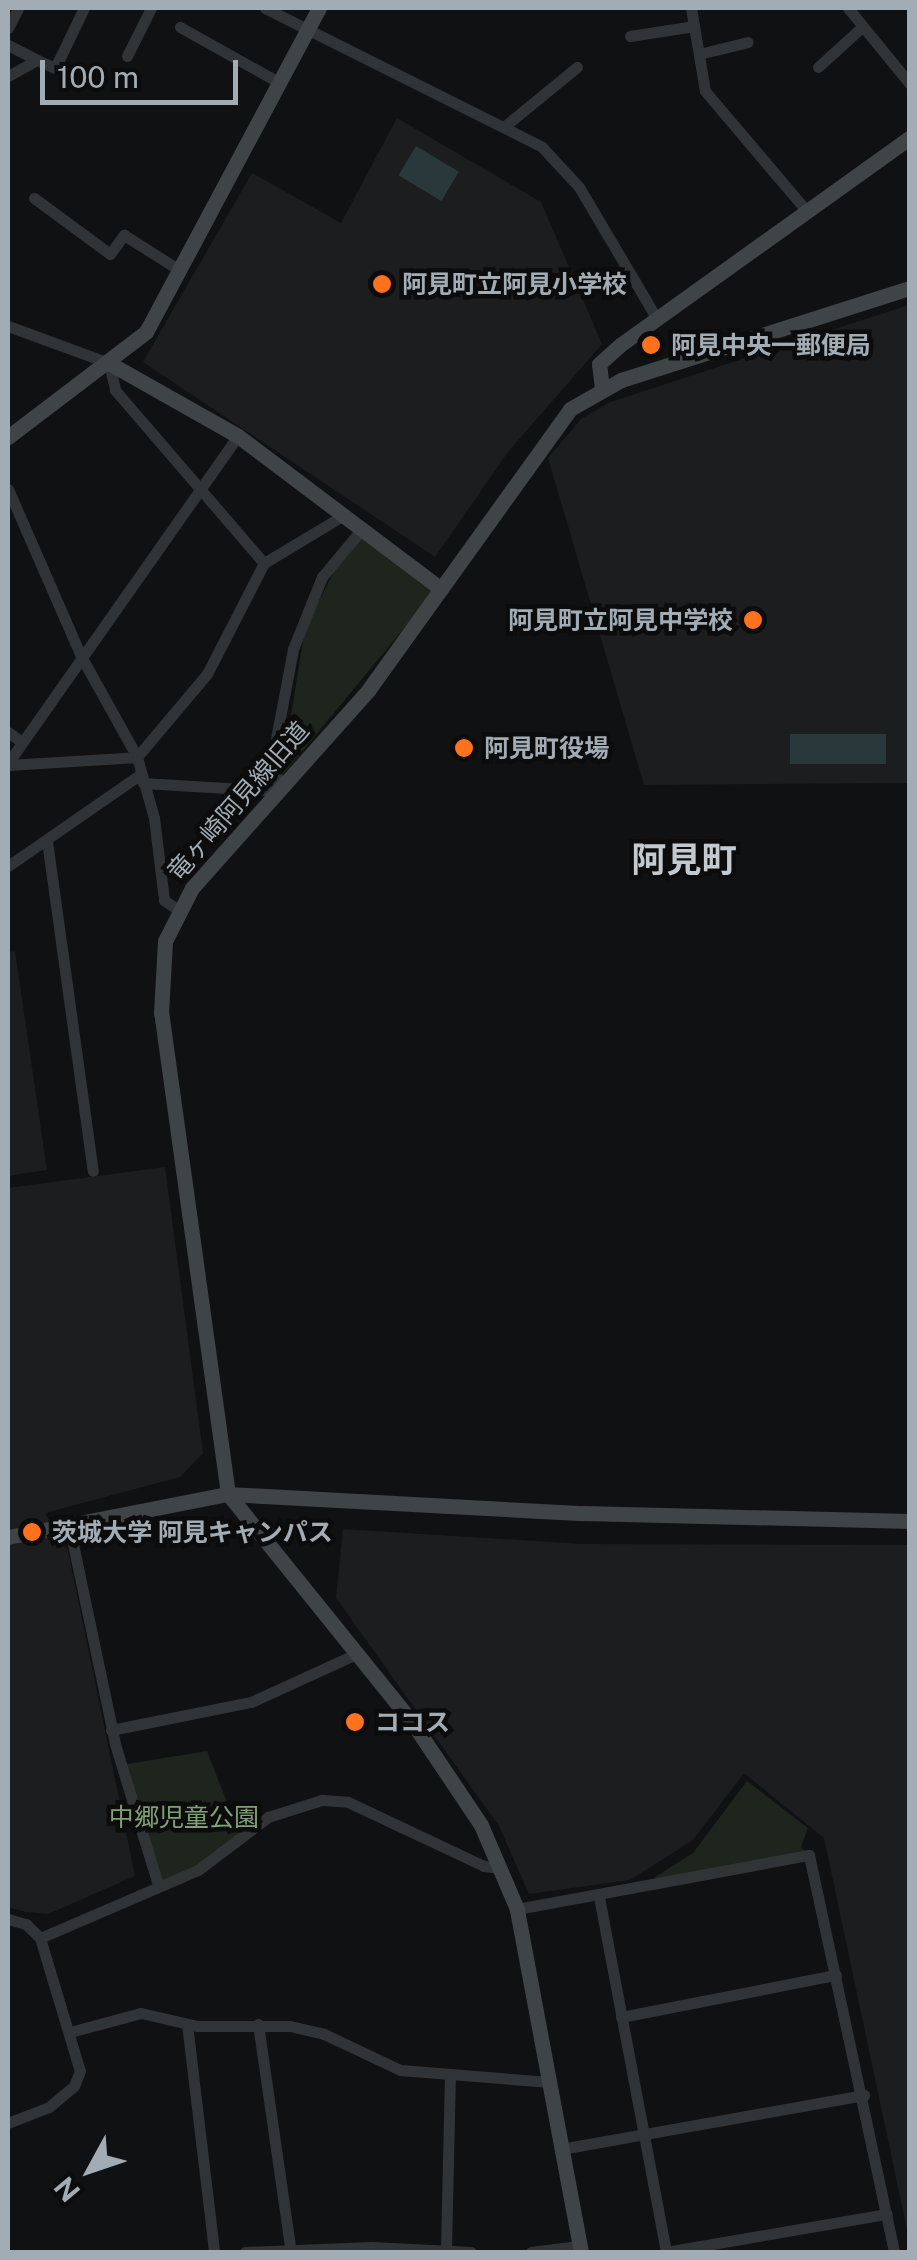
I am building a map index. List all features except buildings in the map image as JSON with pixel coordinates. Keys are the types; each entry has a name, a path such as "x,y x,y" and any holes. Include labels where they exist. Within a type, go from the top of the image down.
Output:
{"street":[{"path":"8,28 18,8"},
{"path":"8,46 54,68 84,8"},
{"path":"127,56 151,8"},
{"path":"265,8 542,146 579,187 656,317"},
{"path":"8,438 146,332 319,8"},
{"path":"690,8 705,92 806,210"},
{"path":"848,8 910,84"},
{"path":"630,36 694,26"},
{"path":"180,27 280,82"},
{"path":"818,67 861,28"},
{"path":"699,54 748,42"},
{"path":"8,76 37,60"},
{"path":"505,126 577,67"},
{"path":"602,388 599,364 656,317 910,138"},
{"path":"34,198 110,254 124,234 180,271"},
{"name":"竜ヶ崎阿見線旧道","path":"228,1494 161,1013 165,941 178,910 369,689 559,419 602,388 910,288"},
{"path":"8,326 108,363 238,436 442,589"},
{"path":"108,363 115,390 264,563"},
{"path":"8,764 238,436"},
{"path":"8,488 82,658 137,757 164,900 178,910"},
{"path":"8,764 137,757 207,674 264,563 344,515"},
{"path":"8,866 142,778 278,791 273,755 293,648 322,577 362,529"},
{"path":"8,732 22,742"},
{"path":"48,841 92,1171"},
{"path":"8,1537 228,1494 584,1514 910,1521"},
{"path":"228,1494 358,1653 458,1785 517,1909 580,2249 531,2252"},
{"path":"69,1525 112,1730 158,1885"},
{"path":"112,1730 251,1702 358,1653"},
{"path":"40,1938 198,1870 268,1818 322,1800 348,1802 484,1866 500,1868"},
{"path":"517,1909 600,1897 809,1855 864,2095 894,2252"},
{"path":"600,1897 666,2252 887,2214"},
{"path":"8,1919 26,1924 40,1938 80,2072 74,2086 49,2107 8,2124"},
{"path":"621,2016 836,1975"},
{"path":"70,2032 141,2013 187,2024 258,2024 324,2034 400,2070 550,2082"},
{"path":"187,2024 214,2252"},
{"path":"258,2024 291,2250"},
{"path":"446,2249 450,2077"},
{"path":"561,2149 864,2095"},
{"path":"245,2252 471,2252"}],"shaded area":[{"name":"阿見町立阿見小学校","path":"397,118 541,202 602,344 508,452 435,557 143,362 252,173 341,223"},
{"path":"416,146 459,172 441,201 398,175"},
{"name":"阿見町立阿見中学校","path":"909,305 909,783 644,785 548,458 581,419 610,402"},
{"path":"790,734 886,734 886,764 790,764"},
{"path":"15,951 47,1170 8,1176 8,952"},
{"name":"茨城大学 阿見キャンパス","path":"165,1167 203,1453 180,1477 45,1513 68,1551 135,1876 48,1914 26,1912 8,1907 8,1188"},
{"path":"343,1529 582,1544 909,1545 909,2239 824,1838 744,1773 693,1840 630,1880 529,1894 499,1826 336,1598"}],"green space":[{"path":"363,537 434,592 281,777 305,628 337,566"},
{"name":"中郷児童公園","path":"207,1751 241,1838 198,1870 158,1885 121,1765"},
{"path":"747,1781 808,1828 801,1847 808,1854 658,1884 655,1877 693,1853"}],"place":[{"name":"阿見町立阿見小学校","path":"382,284"},
{"name":"阿見中央一郵便局","path":"651,345"},
{"name":"阿見町立阿見中学校","path":"753,620"},
{"name":"阿見町役場","path":"464,748"},
{"name":"茨城大学 阿見キャンパス","path":"32,1532"},
{"name":"ココス","path":"355,1722"}],"district":[{"name":"阿見町","path":"684,860"}]}
